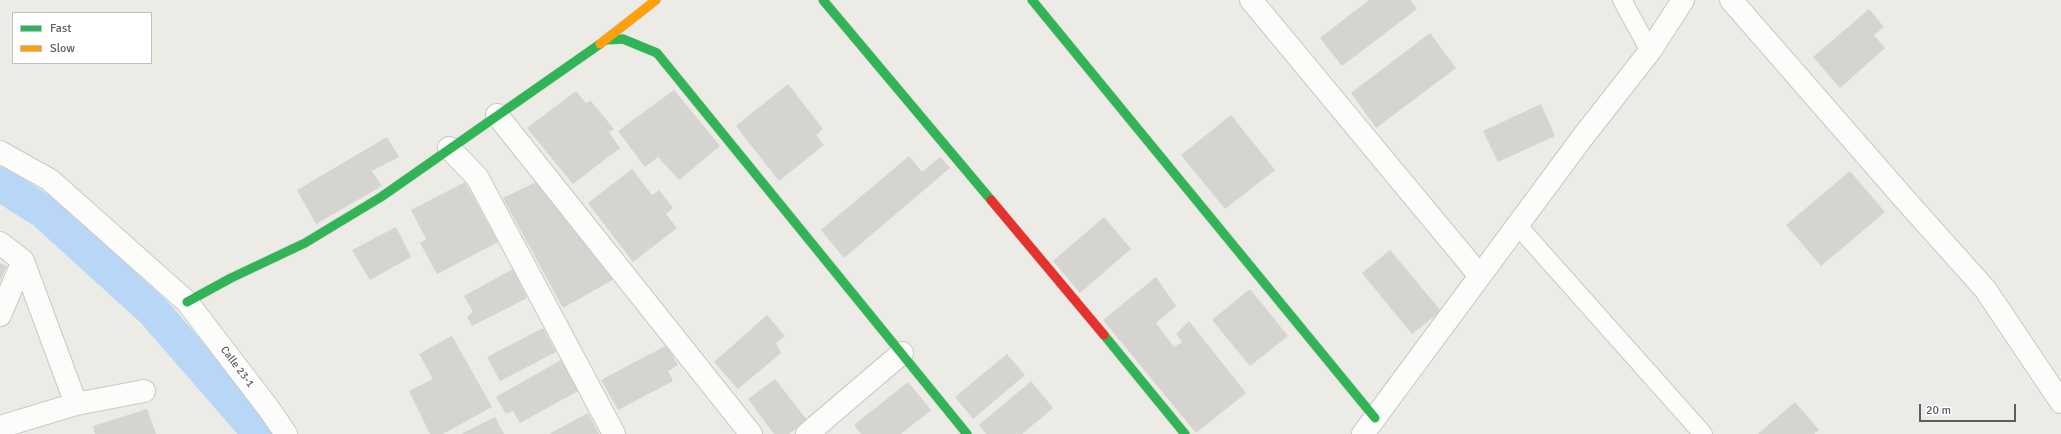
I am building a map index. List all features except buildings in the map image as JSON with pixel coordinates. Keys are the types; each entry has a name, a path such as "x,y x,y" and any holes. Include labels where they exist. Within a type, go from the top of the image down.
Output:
{"street":[{"path":"187,302 231,278 305,243 381,197 605,40 656,0"},
{"path":"823,0 1041,259 1185,434"},
{"path":"1032,0 1369,426 1582,138 1650,51 1684,0"},
{"path":"1251,0 1480,276"},
{"path":"1731,0 1985,289 2061,402"},
{"path":"605,40 623,39 657,53 967,434"},
{"path":"498,115 751,434"},
{"path":"449,148 477,177 614,434"},
{"name":"Calle 23-1","path":"0,152 50,180 187,302 269,408 286,434"},
{"path":"0,243 23,261 76,404"},
{"path":"0,315 23,261"},
{"path":"807,434 902,353"},
{"path":"0,427 76,404 144,391"}],"lane":[{"path":"1622,0 1650,51"},
{"path":"1518,226 1703,434"}],"waterway":[{"path":"0,184 44,212 154,312 260,434"}],"traffic: fast":[{"path":"823,0 991,200"},
{"path":"1032,0 1375,418"},
{"path":"605,40 623,39 657,53 967,434"},
{"path":"187,302 231,278 305,243 381,197 600,44"},
{"path":"1104,335 1185,434"}],"traffic: slow":[{"path":"600,44 656,0"}],"traffic: jam":[{"path":"991,200 1104,335"}]}
